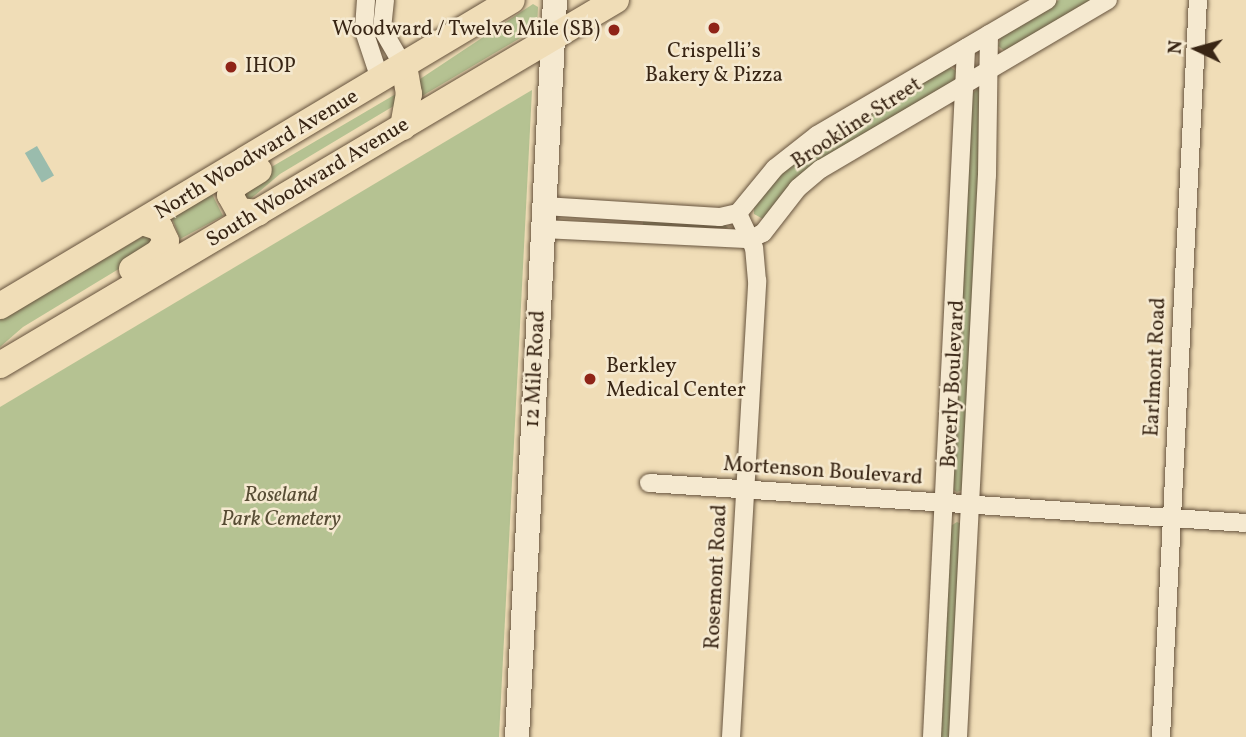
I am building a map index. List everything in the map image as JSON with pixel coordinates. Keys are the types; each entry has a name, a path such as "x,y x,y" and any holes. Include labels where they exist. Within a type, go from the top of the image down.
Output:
{"main road":[{"name":"North Woodward Avenue","path":"0,306 382,82 512,0"},
{"name":"12 Mile Road","path":"517,737 555,0"},
{"name":"South Woodward Avenue","path":"3,364 616,0"},
{"path":"403,127 409,94 404,67"},
{"path":"258,213 239,211 231,204 235,185 351,113 382,82"},
{"path":"3,364 33,327 162,249 164,232 143,222"}],"street":[{"path":"366,0 364,31 382,82"},
{"path":"385,0 383,29 404,67"},
{"name":"Brookline Street","path":"738,213 789,154 1047,0"},
{"name":"Brookline Street","path":"751,239 763,233 798,188 821,169 1108,0"},
{"name":"Earlmont Road","path":"1161,737 1198,0"},
{"name":"Beverly Boulevard","path":"958,737 991,68 989,34"},
{"name":"Beverly Boulevard","path":"932,737 967,82 966,48"},
{"path":"544,218 720,217 738,213"},
{"name":"Rosemont Road","path":"731,737 757,281 751,239 738,213"},
{"path":"544,218 751,239"},
{"name":"Mortenson Boulevard","path":"649,483 1246,523"}],"green space":[{"path":"1059,0 1095,0 1005,51 998,46 1003,32"},
{"path":"533,4 538,7 537,28 417,99 414,83"},
{"path":"950,67 956,71 955,82 763,219 754,214 754,206 798,154"},
{"path":"978,88 983,89 963,490 957,492 952,489 972,94"},
{"name":"Roseland Park Cemetery","path":"532,90 499,737 0,737 0,407"},
{"path":"401,91 397,104 280,174 248,201 239,186"},
{"path":"212,194 223,216 180,239 172,218"},
{"path":"643,220 723,223 728,228 643,227"},
{"path":"147,234 153,234 155,247 23,327 0,347 0,320"},
{"path":"957,522 961,524 952,737 938,737 949,527"}],"shaded area":[{"path":"37,146 54,175 42,182 25,153"}],"place":[{"name":"Crispelli’s Bakery & Pizza","path":"714,28"},
{"name":"Woodward / Twelve Mile (SB)","path":"614,30"},
{"name":"IHOP","path":"231,67"},
{"name":"Berkley Medical Center","path":"590,379"}]}
